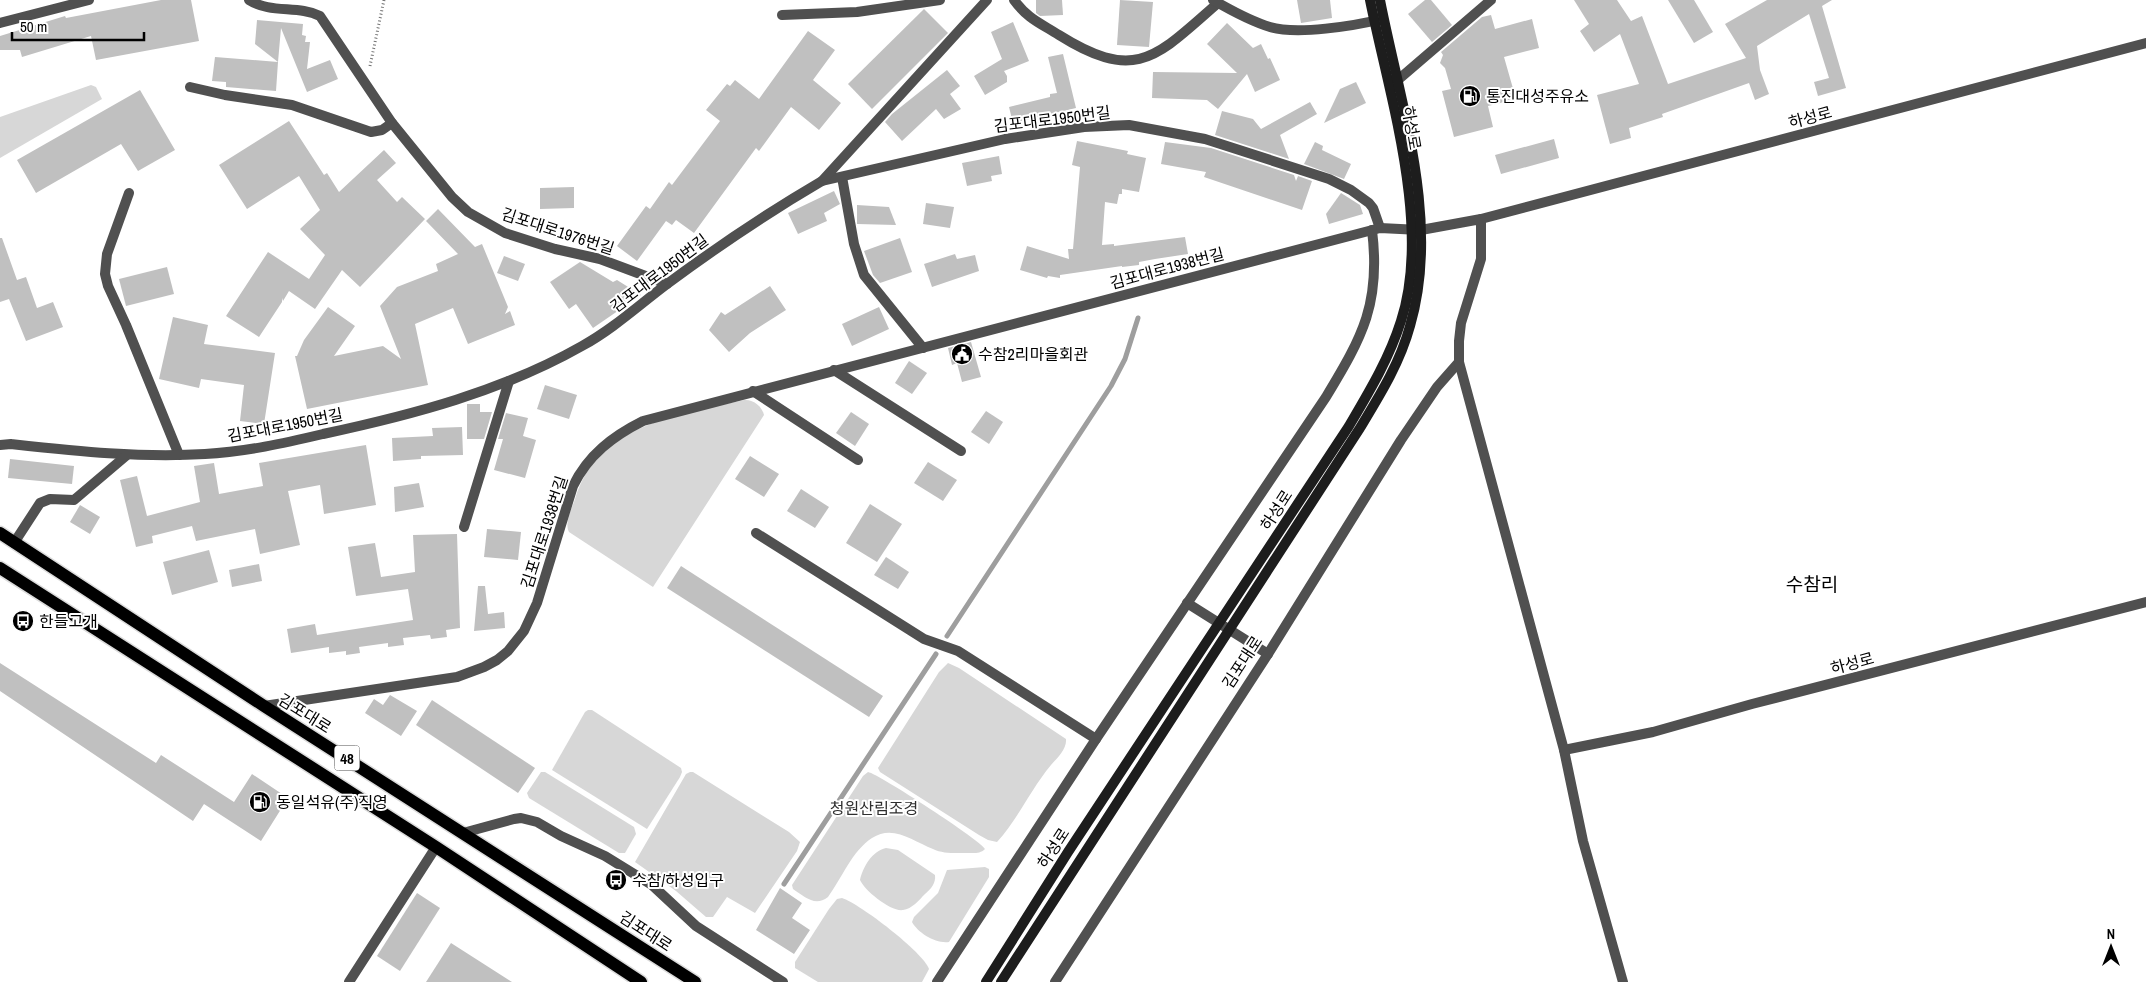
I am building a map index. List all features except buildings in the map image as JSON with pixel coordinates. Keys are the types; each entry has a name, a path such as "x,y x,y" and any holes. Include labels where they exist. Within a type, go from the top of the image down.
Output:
{"main road":[{"name":"김포대로","path":"0,533 264,706 695,982"},
{"name":"48","path":"0,568 436,847 641,982"}],"street":[{"path":"0,23 89,0"},
{"name":"김포대로1976번길","path":"249,0 269,8 305,11 320,16 392,123 459,205 484,222 505,233 528,241 600,260 667,284"},
{"path":"782,15 857,12 940,0"},
{"name":"김포대로1950번길","path":"0,446 11,444 127,455 208,454 265,446 336,432 397,417 509,381 583,346 608,330 667,284 761,218 822,181 987,0"},
{"path":"1014,0 1030,19 1081,48 1107,58 1122,60 1148,57 1160,50 1182,34 1215,1 1242,16 1270,27 1284,30 1314,29 1379,20"},
{"name":"하성로","path":"1001,982 1360,428 1394,368 1410,326 1420,275 1416,230 1416,175 1379,20 1370,0"},
{"name":"하성로","path":"1379,20 1380,0"},
{"path":"1393,84 1491,0"},
{"name":"하성로","path":"1416,230 1481,219 2146,43"},
{"path":"190,87 292,106 371,132 382,130 392,123"},
{"name":"김포대로1950번길","path":"822,181 1013,138 1084,127 1129,125 1205,139 1329,179 1351,190 1373,208 1376,229 1374,288 1365,324 1358,342 1326,397 1096,739 938,982"},
{"path":"842,177 854,244 864,274 923,348"},
{"path":"129,193 107,254 105,274 108,286 179,455"},
{"path":"1481,219 1481,259 1461,323 1458,341 1460,362 1564,750 1583,841 1623,982"},
{"name":"김포대로1938번길","path":"264,706 457,677 484,667 496,660 517,641 530,618 573,486 580,472 593,455 615,437 643,421 1376,229 1416,230"},
{"name":"하성로","path":"986,982 1068,852 1344,434 1378,378 1399,328 1407,298 1416,230"},
{"name":"김포대로","path":"1055,982 1268,654 1401,440 1436,387 1460,362"},
{"path":"834,370 962,451"},
{"path":"464,526 509,381"},
{"path":"753,391 858,460"},
{"path":"14,543 40,503 50,499 74,500 127,455"},
{"path":"756,533 924,639 958,651 1096,739"},
{"name":"하성로","path":"1564,750 1653,732 1752,704 2146,602"},
{"path":"1187,603 1268,654"},
{"path":"463,833 514,819 537,822 561,836 605,856 652,886 696,926 783,982"},
{"path":"349,982 436,847"}],"path":[{"path":"366,82 384,0"}],"green space":[{"path":"91,85 96,87 102,99 0,158 0,117"},
{"path":"744,400 757,404 764,415 653,587 569,532 567,524 569,515 586,474 602,454 621,439 643,427 668,418"},
{"path":"948,663 959,668 1066,739 1061,753 1044,774 997,842 979,835 880,772 878,768 939,672"},
{"path":"592,710 681,768 680,777 647,829 552,770 585,712"},
{"path":"541,772 545,772 634,827 636,834 625,853 619,853 529,798 527,793"},
{"path":"693,772 789,832 800,842 797,851 755,913 727,897 713,917 706,917 676,891 635,862 686,774"},
{"name":"청원산림조경","path":"868,772 930,809 967,834 985,849 977,853 937,851 903,835 895,833 880,834 865,843 859,850 828,897 819,901 810,900 793,889 792,885 863,776"},
{"name":"청원산림조경","path":"886,848 898,850 935,875 935,881 931,888 915,904 903,910 892,908 879,900 867,890 860,880 863,870 872,856"},
{"path":"985,867 989,869 989,877 949,942 933,939 923,934 915,926 912,922 914,917 938,893 947,870"},
{"path":"842,898 862,909 890,929 924,961 929,969 922,982 818,982 795,968 795,962 829,909 837,899"}],"waterway":[{"path":"947,636 1111,386 1125,359 1138,318"},
{"path":"784,884 936,654"}],"place":[{"name":"통진대성주유소","path":"1470,96"},
{"name":"수참2리마을회관","path":"962,354"},
{"name":"한들고개","path":"23,621"},
{"name":"동일석유(주)직영","path":"260,802"},
{"name":"수참/하성입구","path":"616,880"}],"district":[{"name":"수참리","path":"1812,584"}]}
